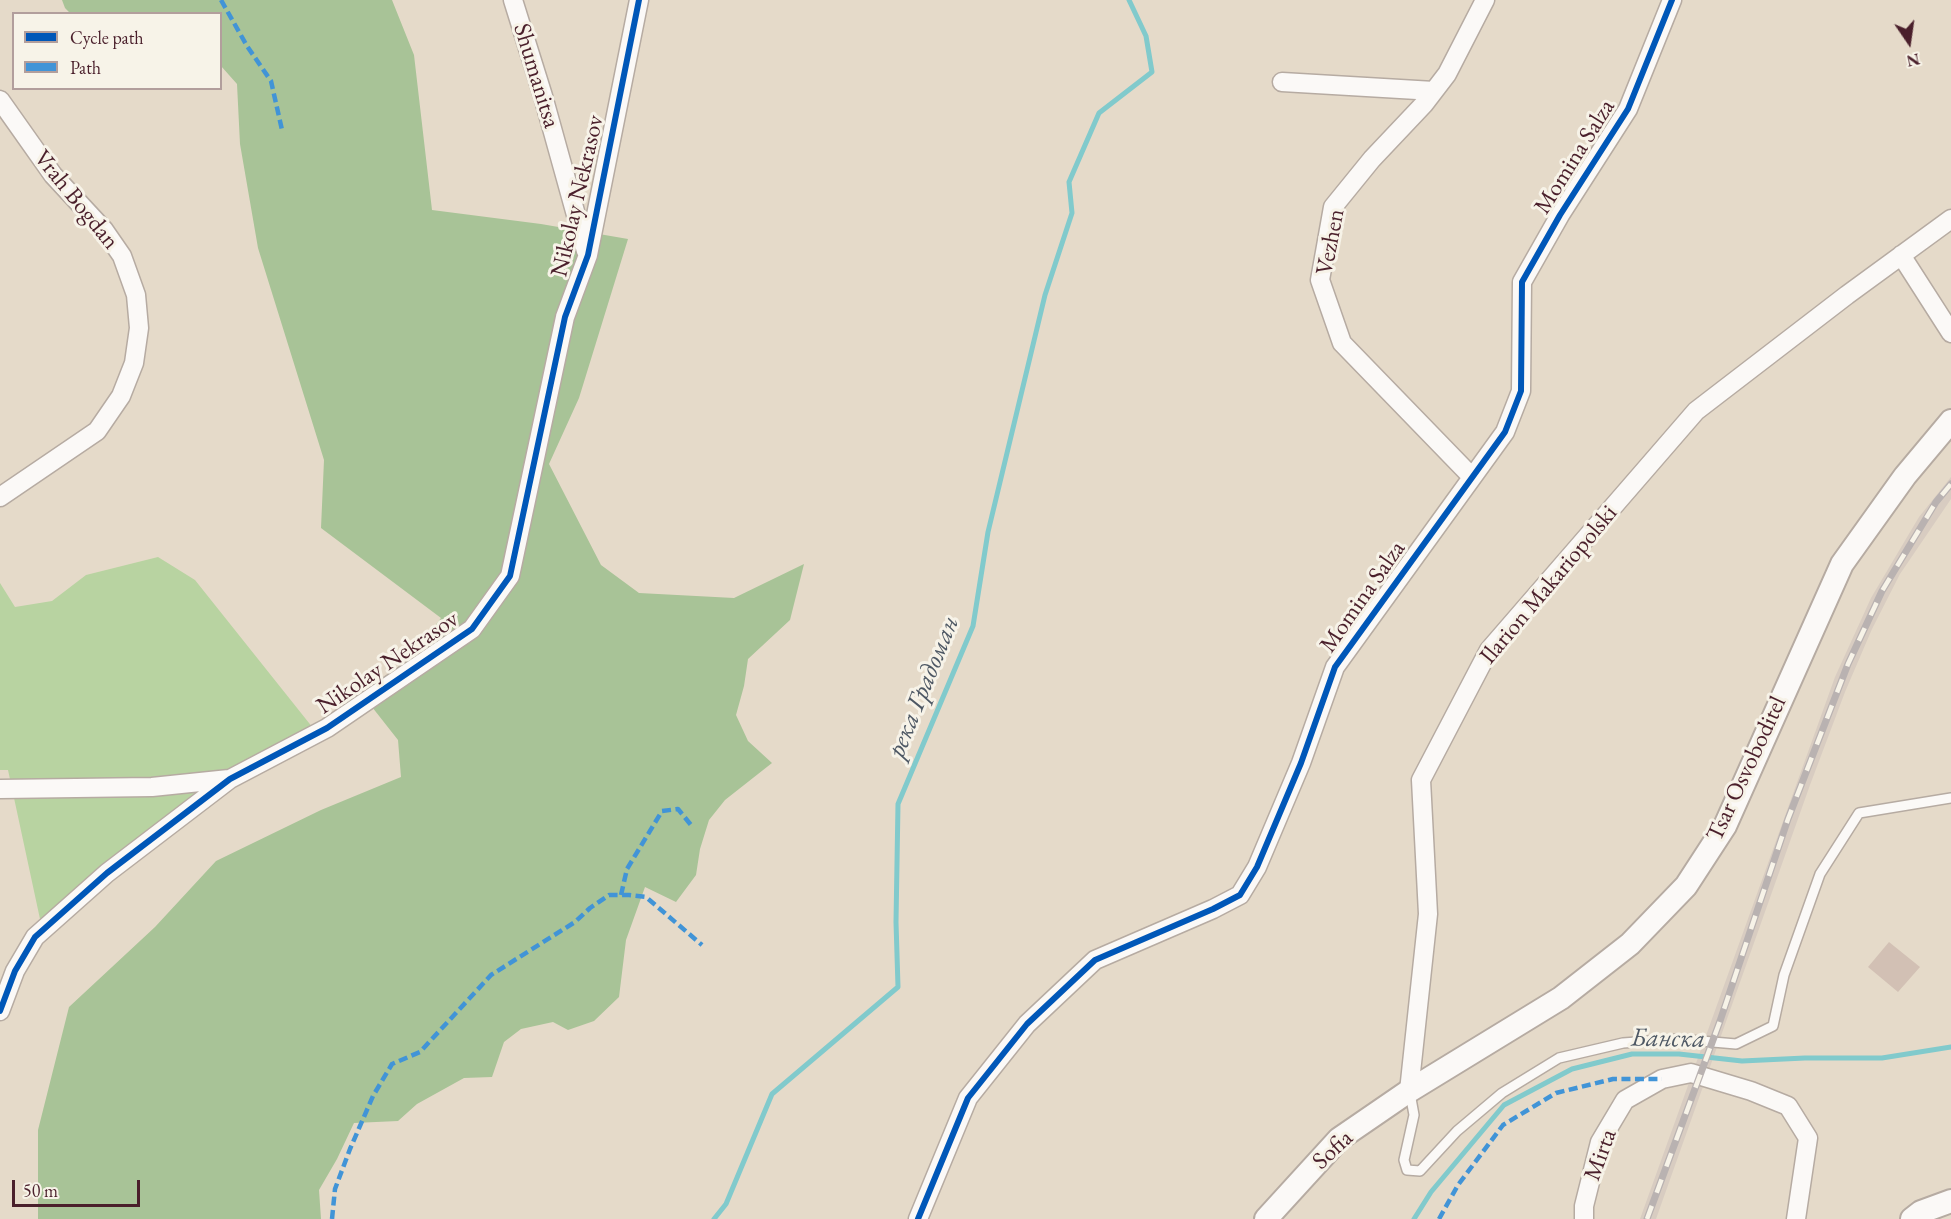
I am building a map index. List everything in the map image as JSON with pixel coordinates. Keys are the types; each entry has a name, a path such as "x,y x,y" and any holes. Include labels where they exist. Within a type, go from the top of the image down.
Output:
{"street":[{"name":"Shumanitsa","path":"513,0 588,255"},
{"name":"Nikolay Nekrasov","path":"0,1011 15,971 35,937 107,873 230,779 327,728 472,629 510,576 565,317 588,255 639,0"},
{"name":"Vezhen","path":"1472,477 1342,343 1320,280 1333,207 1372,159 1434,91 1446,74 1485,0"},
{"name":"Momina Salza","path":"918,1219 968,1098 1027,1024 1095,960 1213,909 1239,895 1257,867 1302,763 1335,667 1504,432 1521,391 1522,282 1560,215 1628,108 1672,0"},
{"path":"1282,82 1434,91"},
{"name":"Vrah Bogdan","path":"0,100 53,175 104,230 122,256 136,295 139,327 134,363 121,396 98,431 0,497"},
{"name":"Ilarion Makariopolski","path":"1409,1091 1428,914 1421,780 1489,650 1696,411 1951,219"},
{"path":"1901,255 1951,333"},
{"name":"Tsar Osvoboditel","path":"1409,1091 1561,998 1630,944 1686,886 1725,826 1842,564 1905,476 1951,421"},
{"path":"0,789 152,787 230,779"},
{"name":"Mirta","path":"1584,1219 1584,1206 1599,1142 1624,1100 1662,1078 1691,1073 1751,1091 1788,1106 1809,1138 1796,1219"},
{"name":"Sofia","path":"1266,1219 1340,1139 1409,1091"},
{"path":"1912,1219 1921,1212 1951,1201"}],"lane":[{"path":"1409,1091 1414,1115 1404,1160 1407,1170 1420,1171 1457,1131 1502,1093 1559,1058 1623,1042 1678,1039 1736,1044 1773,1026 1784,975 1820,874 1859,813 1951,798"}],"shaded area":[{"path":"1951,477 1951,499 1900,574 1872,629 1845,692 1656,1219 1640,1219 1835,677 1871,598 1919,517"}],"green space":[{"path":"62,0 392,0 414,55 432,210 541,224 628,239 579,398 549,464 601,565 639,593 734,598 804,564 790,620 748,659 736,715 748,741 772,763 725,800 709,820 700,849 696,875 676,902 645,887 626,940 619,997 594,1021 568,1030 553,1022 521,1029 504,1042 492,1077 464,1078 417,1104 398,1121 354,1123 319,1190 321,1219 38,1219 38,1130 69,1007 155,927 216,861 321,810 401,777 398,740 361,693 408,660 441,618 321,528 324,460 258,248 240,144 237,84 222,67 222,12 69,12"},
{"path":"158,557 195,580 313,728 210,790 40,919 8,770 0,770 0,583 15,607 52,601 86,575"}],"building":[{"path":"1889,942 1920,967 1898,992 1868,967"}],"waterway":[{"name":"река Градоман","path":"714,1219 726,1204 772,1094 898,987 896,922 898,804 973,626 988,532 1045,295 1072,213 1069,182 1099,113 1152,72 1146,36 1129,0"},
{"name":"Банска","path":"1414,1219 1431,1192 1504,1105 1572,1069 1632,1054 1679,1054 1742,1061 1882,1058 1951,1047"}],"railway":[{"path":"1647,1219 1720,1021 1788,819 1848,664 1882,591 1936,502 1951,484"}],"marked path":[{"path":"221,0 247,46 271,81 282,130"},
{"path":"621,895 627,869 662,811 678,809 691,825"},
{"path":"332,1219 335,1189 350,1149 373,1096 392,1064 420,1052 491,975 575,922 609,895 646,897 702,945"},
{"path":"1439,1219 1458,1185 1503,1125 1556,1093 1613,1079 1662,1079"}],"cycle path":[{"path":"0,1011 15,971 35,937 107,873 230,779 327,728 472,629 510,576 565,317 588,255 639,0"},
{"path":"918,1219 968,1098 1027,1024 1095,960 1240,895 1257,867 1301,763 1335,667 1505,432 1521,391 1522,282 1560,215 1628,109 1672,0"}]}
